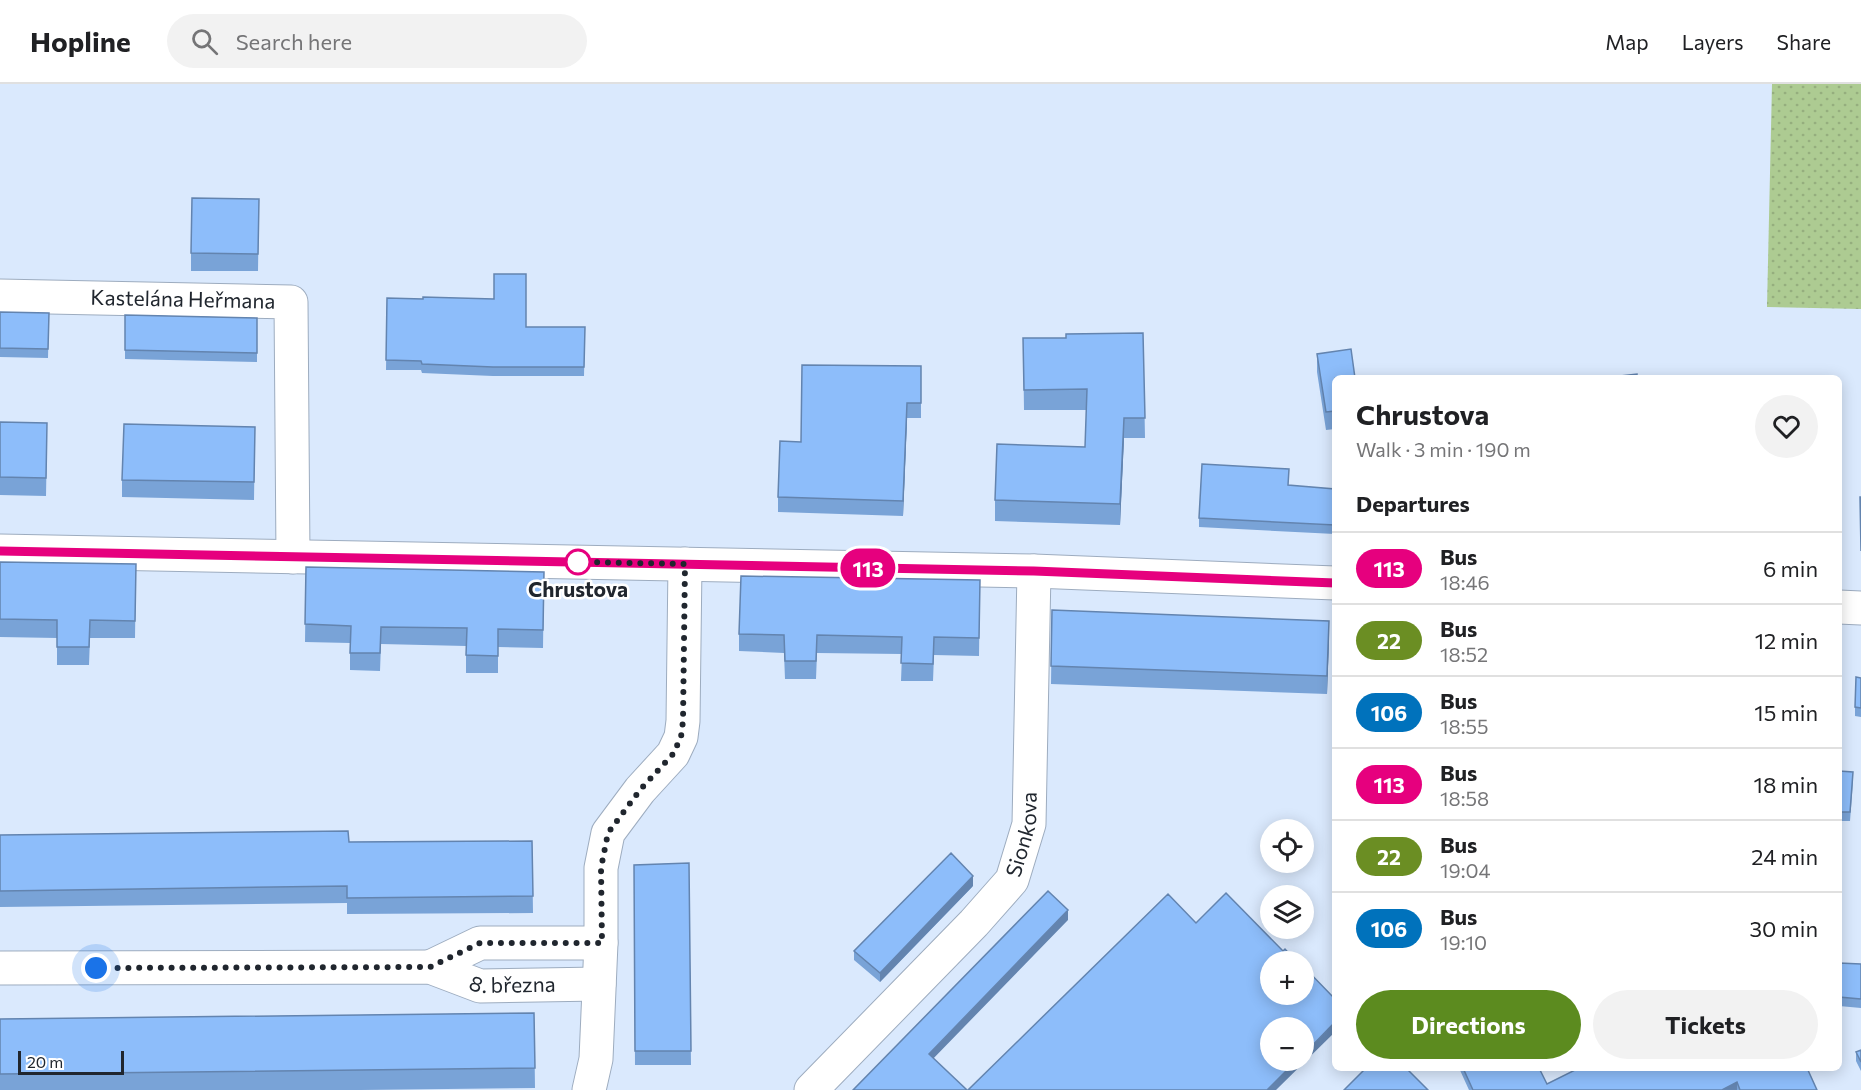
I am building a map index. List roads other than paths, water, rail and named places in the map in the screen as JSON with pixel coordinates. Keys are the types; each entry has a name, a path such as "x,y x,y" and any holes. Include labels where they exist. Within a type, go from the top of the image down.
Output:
{"street":[{"name":"Kastelána Heřmana","path":"0,297 291,302 293,557"},
{"path":"0,551 1034,571 1332,583"},
{"path":"589,1090 596,1059 602,943 601,868 608,833 640,790 673,754 681,737 685,564"},
{"name":"Sionkova","path":"811,1090 974,923 1012,880 1029,824 1034,571"},
{"path":"1842,607 1861,608"},
{"name":"8. března","path":"430,967 480,943 602,943"},
{"name":"8. března","path":"0,968 430,967 480,986 599,984"}],"place":[{"name":"Chrustova","path":"578,562"}]}
